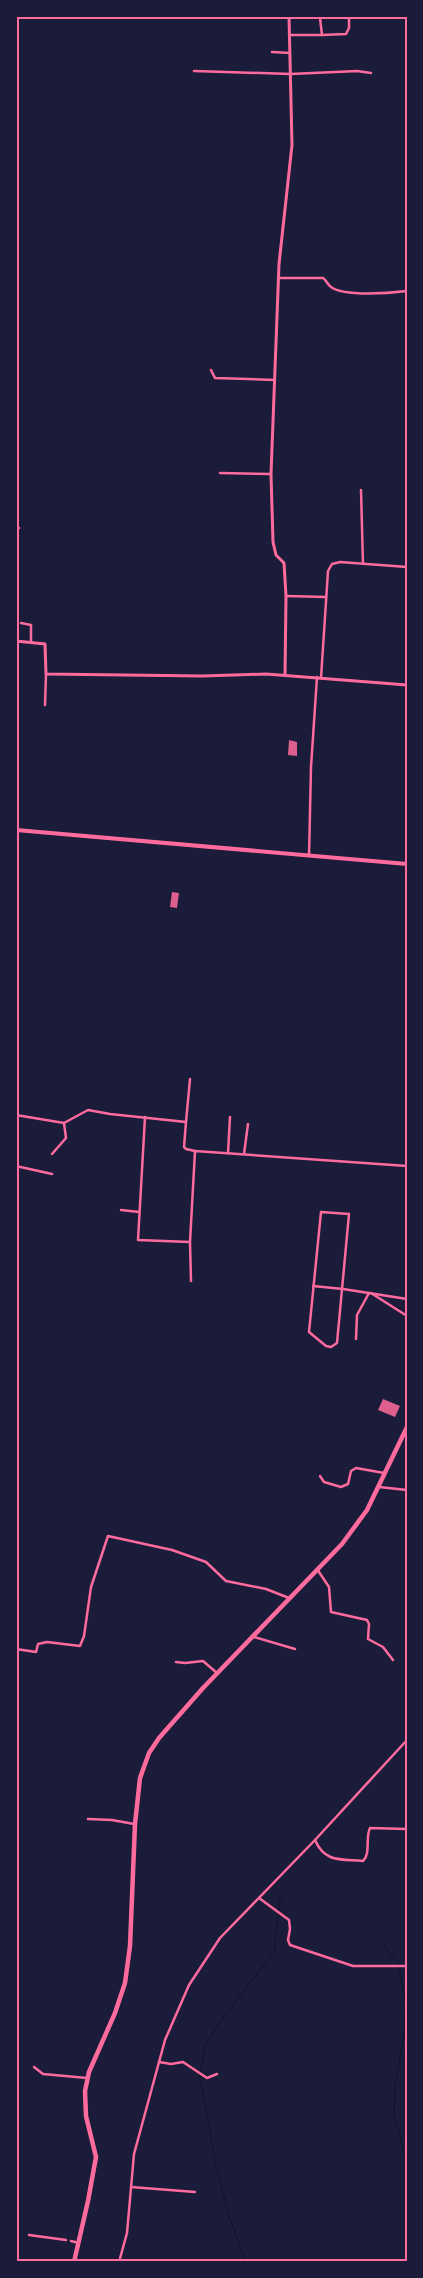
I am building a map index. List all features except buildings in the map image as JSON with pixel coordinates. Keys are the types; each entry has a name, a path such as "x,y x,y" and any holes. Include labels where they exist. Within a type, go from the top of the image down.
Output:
{"highway":[{"path":"74,2262 96,2157 84,2107 87,2078 120,2000 125,1983 130,1946 135,1824 140,1778 149,1753 159,1738 217,1673 318,1569 360,1521 386,1473 407,1427"}],"main road":[{"path":"16,830 407,864"}],"street":[{"path":"285,674 286,596 284,563 276,555 272,542 271,474 278,278 281,231 292,144 288,16"},
{"path":"289,35 346,34 349,28 348,16"},
{"path":"320,18 322,35"},
{"path":"272,52 290,53"},
{"path":"194,71 291,74 357,71 371,73"},
{"path":"278,278 323,278 331,287 375,294 407,291"},
{"path":"211,370 215,378 274,380"},
{"path":"220,473 271,474"},
{"path":"361,490 363,564"},
{"path":"308,856 310,774 328,571 332,564 340,562 407,566"},
{"path":"286,596 326,597"},
{"path":"21,623 30,623 31,642"},
{"path":"16,640 41,642 46,646 44,705"},
{"path":"46,674 285,674 407,685"},
{"path":"190,1079 184,1146 186,1149 407,1166"},
{"path":"16,1115 64,1123 88,1110 186,1122"},
{"path":"144,1117 138,1240 190,1242"},
{"path":"228,1153 230,1117"},
{"path":"52,1154 66,1138 64,1123"},
{"path":"244,1154 248,1124"},
{"path":"191,1281 190,1242 195,1151"},
{"path":"16,1166 52,1174"},
{"path":"121,1210 140,1212"},
{"path":"321,1212 349,1214 337,1343 331,1347 326,1346 310,1333 314,1286 321,1212"},
{"path":"314,1286 407,1300"},
{"path":"369,1293 407,1316"},
{"path":"356,1339 357,1315 369,1293"},
{"path":"320,1476 324,1482 341,1487 348,1484 351,1471 356,1468 386,1473"},
{"path":"379,1487 407,1490"},
{"path":"16,1649 36,1652 38,1644 41,1642 80,1646 84,1636 92,1588 108,1536 172,1550 206,1562 226,1581 266,1589 289,1598"},
{"path":"318,1569 329,1587 331,1612 367,1620 369,1624 368,1639 384,1647 393,1660"},
{"path":"252,1636 295,1649"},
{"path":"176,1662 203,1661 217,1673"},
{"path":"118,2262 127,2232 134,2154 165,2040 189,1985 206,1956 232,1924 315,1840 407,1740"},
{"path":"88,1819 112,1820 135,1824"},
{"path":"315,1840 319,1850 330,1858 363,1861 366,1857 370,1828 407,1829"},
{"path":"259,1898 289,1920 288,1940 290,1945 353,1966 406,1966"},
{"path":"159,2062 171,2064 180,2061 207,2078 217,2074"},
{"path":"34,2068 43,2074 87,2078"},
{"path":"132,2187 196,2192"},
{"path":"29,2235 66,2240"},
{"path":"71,2241 79,2243"}],"waterway":[{"path":"201,2070 205,2046 219,2023 274,1952 280,1900 297,1884"},
{"path":"380,1941 398,1963 406,2004 404,2035 395,2086 394,2115 403,2149 407,2155"},
{"path":"200,2076 216,2166 229,2216 246,2262"}]}
